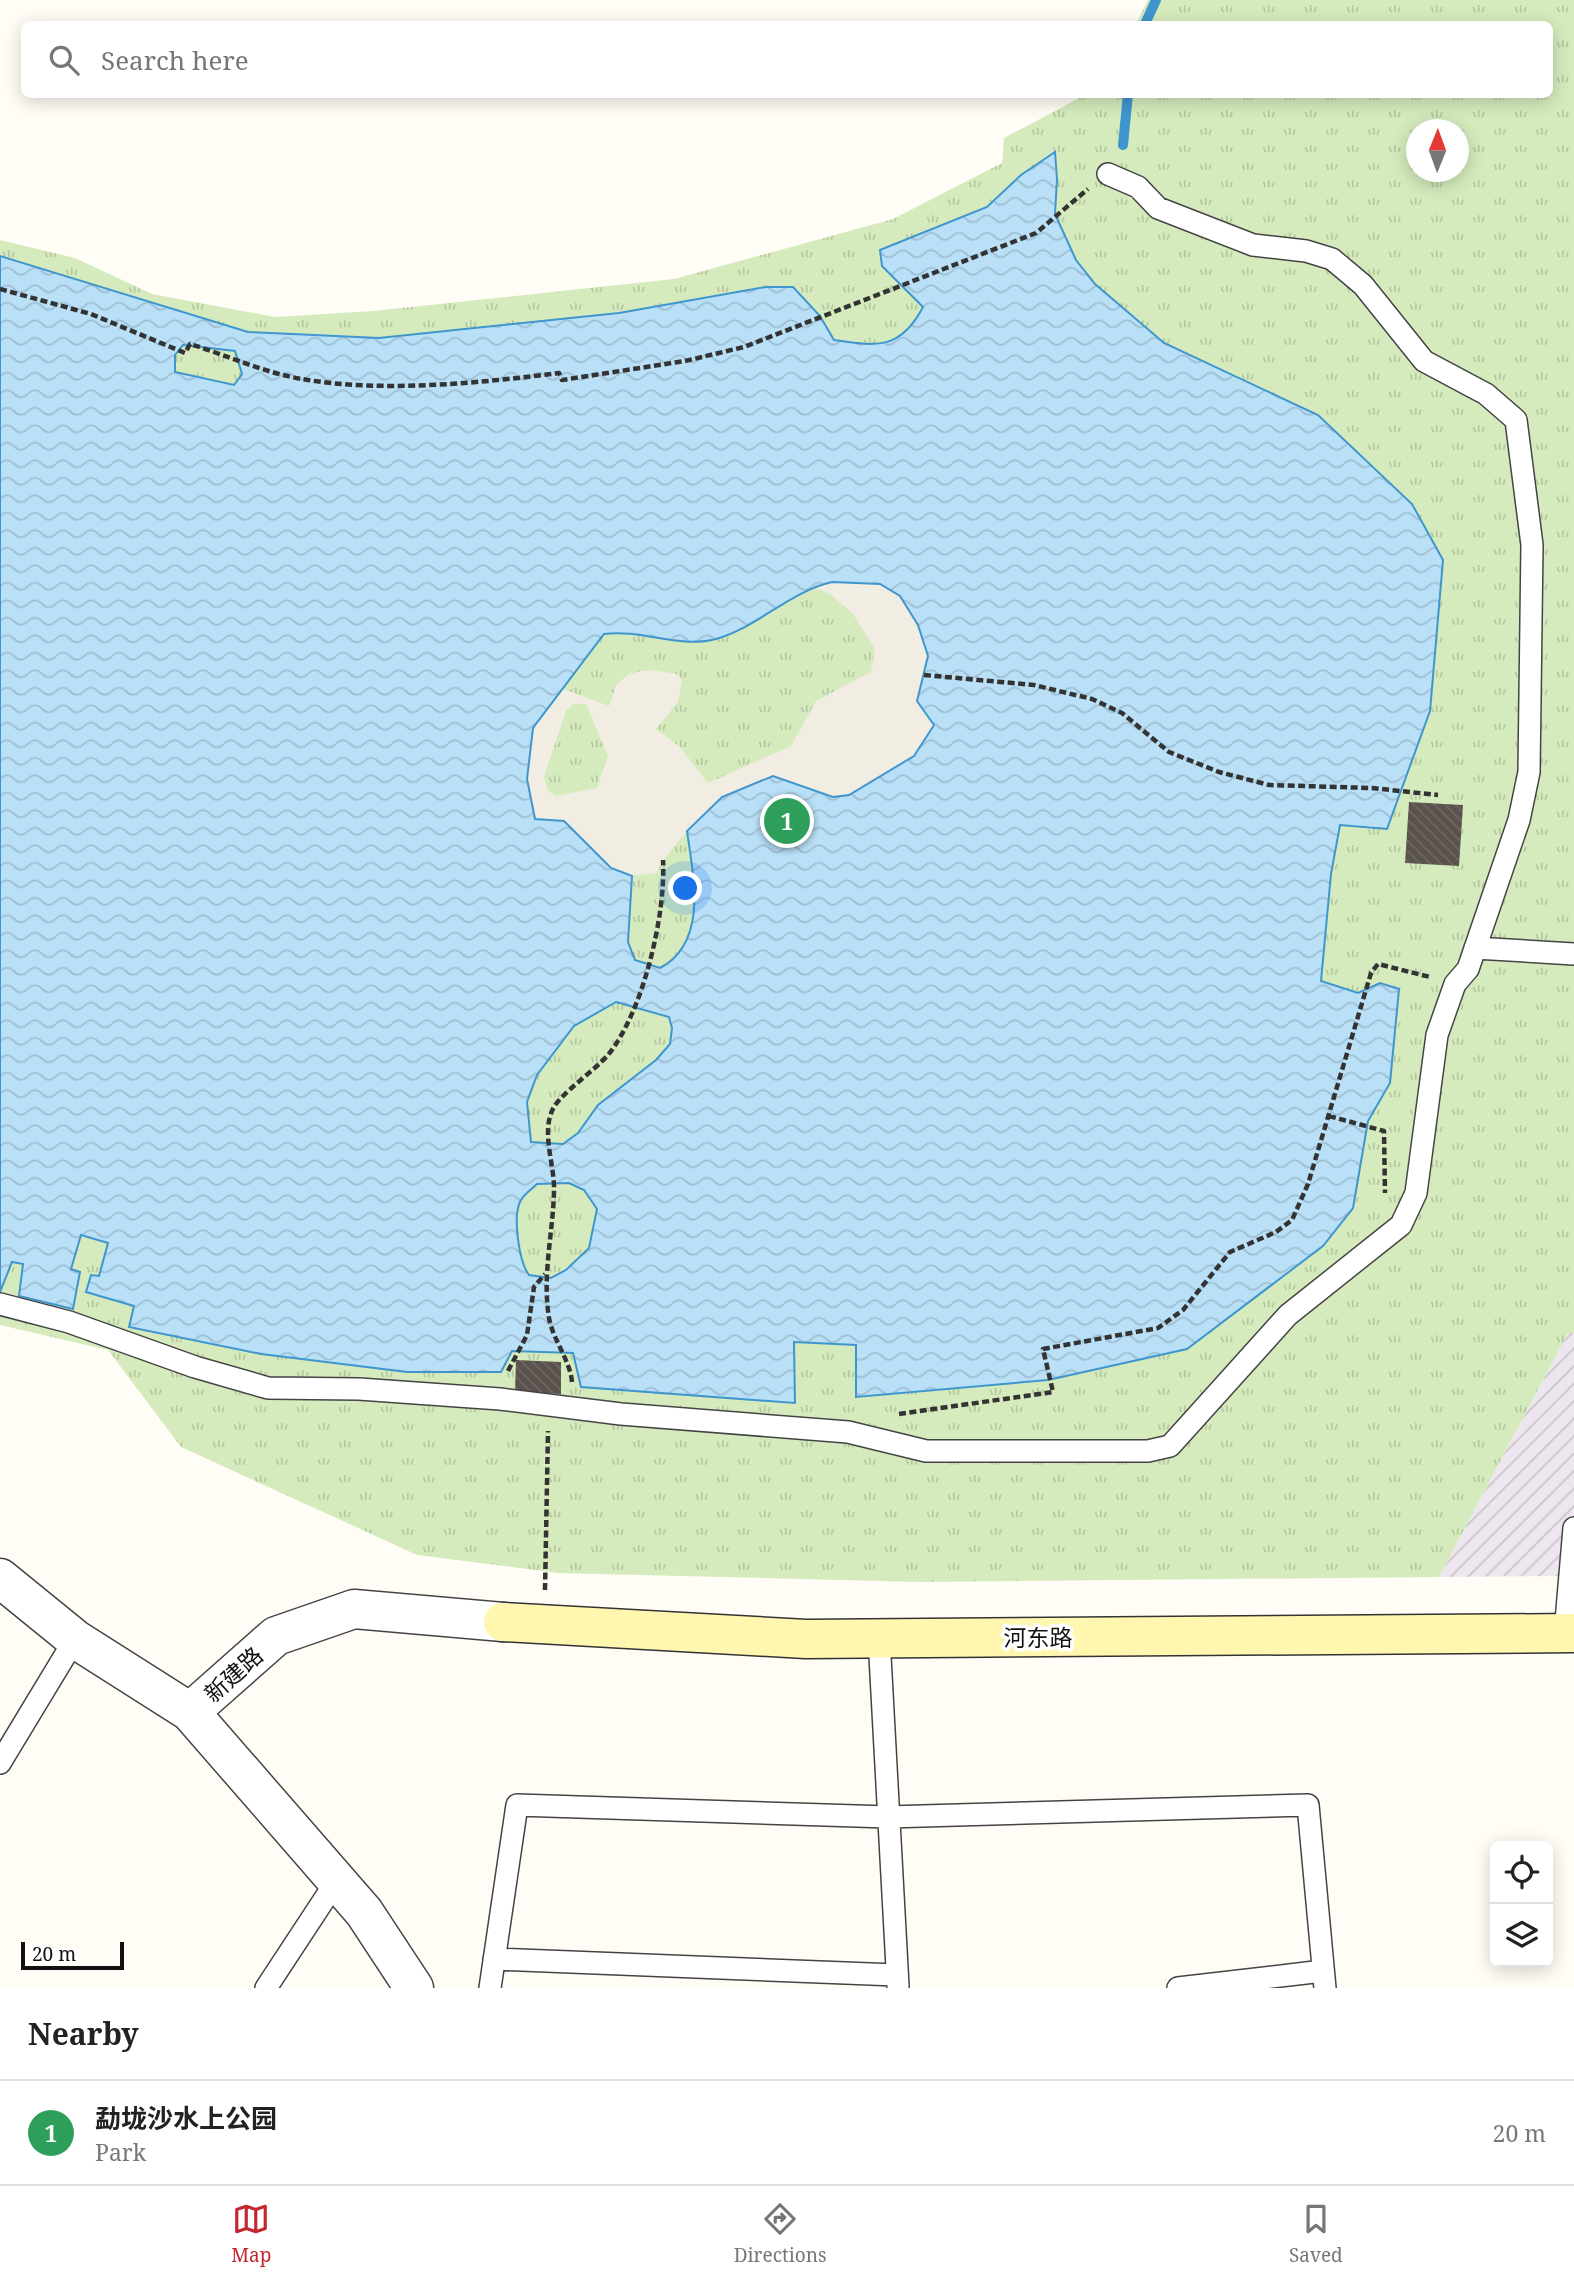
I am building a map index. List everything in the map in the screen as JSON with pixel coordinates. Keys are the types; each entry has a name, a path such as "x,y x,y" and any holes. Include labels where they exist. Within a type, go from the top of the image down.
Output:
{"street":[{"name":"新建路","path":"0,1578 75,1639 190,1712 276,1636 354,1609 503,1622"},
{"name":"河东路","path":"503,1622 806,1639 1569,1633"},
{"path":"190,1712 364,1912 414,1988"}],"lane":[{"path":"0,1304 69,1322 195,1367 268,1388 359,1389 848,1432 926,1451 1149,1451 1170,1446 1288,1315 1401,1224 1416,1193 1437,1035 1455,984 1468,970 1519,820 1529,772 1532,545 1516,420 1486,394 1424,361 1363,285 1332,259 1306,251 1254,244 1158,208 1138,187 1108,174"},
{"path":"1475,948 1574,954"},
{"path":"1569,1633 1574,1528"},
{"path":"0,1763 75,1639"},
{"path":"494,1959 897,1981 879,1639"},
{"path":"490,1988 517,1805 888,1817 1308,1805 1324,1980 1178,1988"},
{"path":"266,1988 337,1880"}],"path":[{"path":"0,289 91,314 185,353 190,344 301,379 369,384 484,382 559,373 562,380 685,361 744,347 1036,233 1108,174"},
{"path":"924,675 1034,685 1092,699 1122,713 1169,751 1219,772 1269,785 1372,788 1438,795"},
{"path":"563,1357 549,1319 545,1274 554,1190 549,1133 554,1107 598,1067 620,1041 632,1018 649,962 664,878 663,860"},
{"path":"848,1432 897,1414 1054,1392 1043,1349 1158,1328 1184,1310 1230,1252 1276,1231 1292,1220 1308,1185 1371,973 1378,964 1455,984"},
{"path":"1329,1116 1384,1131"},
{"path":"516,1356 527,1335 534,1287 545,1274"},
{"path":"544,1624 548,1406"}],"shaded area":[{"path":"832,582 880,584 900,596 918,625 928,656 917,701 934,725 914,756 849,795 687,831 663,860 657,873 632,876 611,868 586,847 536,819 527,779 533,728 561,688 609,706 616,685 630,673 650,670 677,674 682,680 678,702 656,729 679,746 708,783 791,746 816,701 871,672 875,649 853,614 830,594 813,587","holes":["573,704 586,704 608,756 597,788 556,796 548,790 544,777 566,711"]},
{"path":"1568,1333 1574,1333 1574,1576 1439,1577"}],"green space":[{"path":"1148,0 1574,0 1574,1333 1568,1333 1439,1577 920,1582 558,1573 417,1555 181,1447 108,1350 0,1325 0,240 75,258 152,294 275,317 373,311 674,279 893,219 1002,163 1004,138 1079,98 1553,98 1553,21 1138,21"}],"water":[{"path":"1055,152 1055,214 1076,260 1095,284 1164,343 1318,415 1412,504 1443,560 1430,711 1387,829 1340,825 1331,874 1321,981 1358,993 1380,983 1399,989 1390,1083 1368,1121 1353,1208 1323,1246 1187,1349 1048,1380 856,1397 856,1345 794,1342 795,1403 581,1387 573,1353 512,1351 501,1372 407,1372 261,1354 129,1327 134,1306 86,1292 91,1275 99,1276 108,1243 81,1235 71,1269 80,1272 73,1309 19,1296 23,1264 12,1262 0,1292 0,256 248,332 379,338 619,313 766,287 793,287 820,316 834,340 875,344 896,338 905,332 923,307 882,266 880,250 987,207 1021,175","holes":["183,345 235,351 242,374 234,385 175,372 175,355","832,582 880,584 900,596 918,625 928,656 917,701 934,725 914,756 849,795 833,797 773,776 722,797 687,831 694,906 692,925 686,942 675,956 660,968 635,960 628,942 632,876 611,868 564,821 535,819 527,779 533,728 604,634 632,634 688,642 716,639 731,634 816,587","616,1002 669,1017 672,1028 670,1044 656,1060 598,1105 578,1133 563,1144 531,1142 527,1102 537,1075 574,1026","569,1183 584,1190 597,1209 589,1248 566,1270 551,1278 529,1275 522,1260 518,1238 518,1207 524,1196 537,1184"]}],"building":[{"path":"1409,802 1463,805 1459,866 1405,863"},
{"path":"516,1360 561,1362 561,1394 515,1392"}],"waterway":[{"path":"1146,21 1156,0"},
{"path":"1123,145 1128,98"}],"place":[{"name":"勐垅沙水上公园","path":"787,821"}]}
